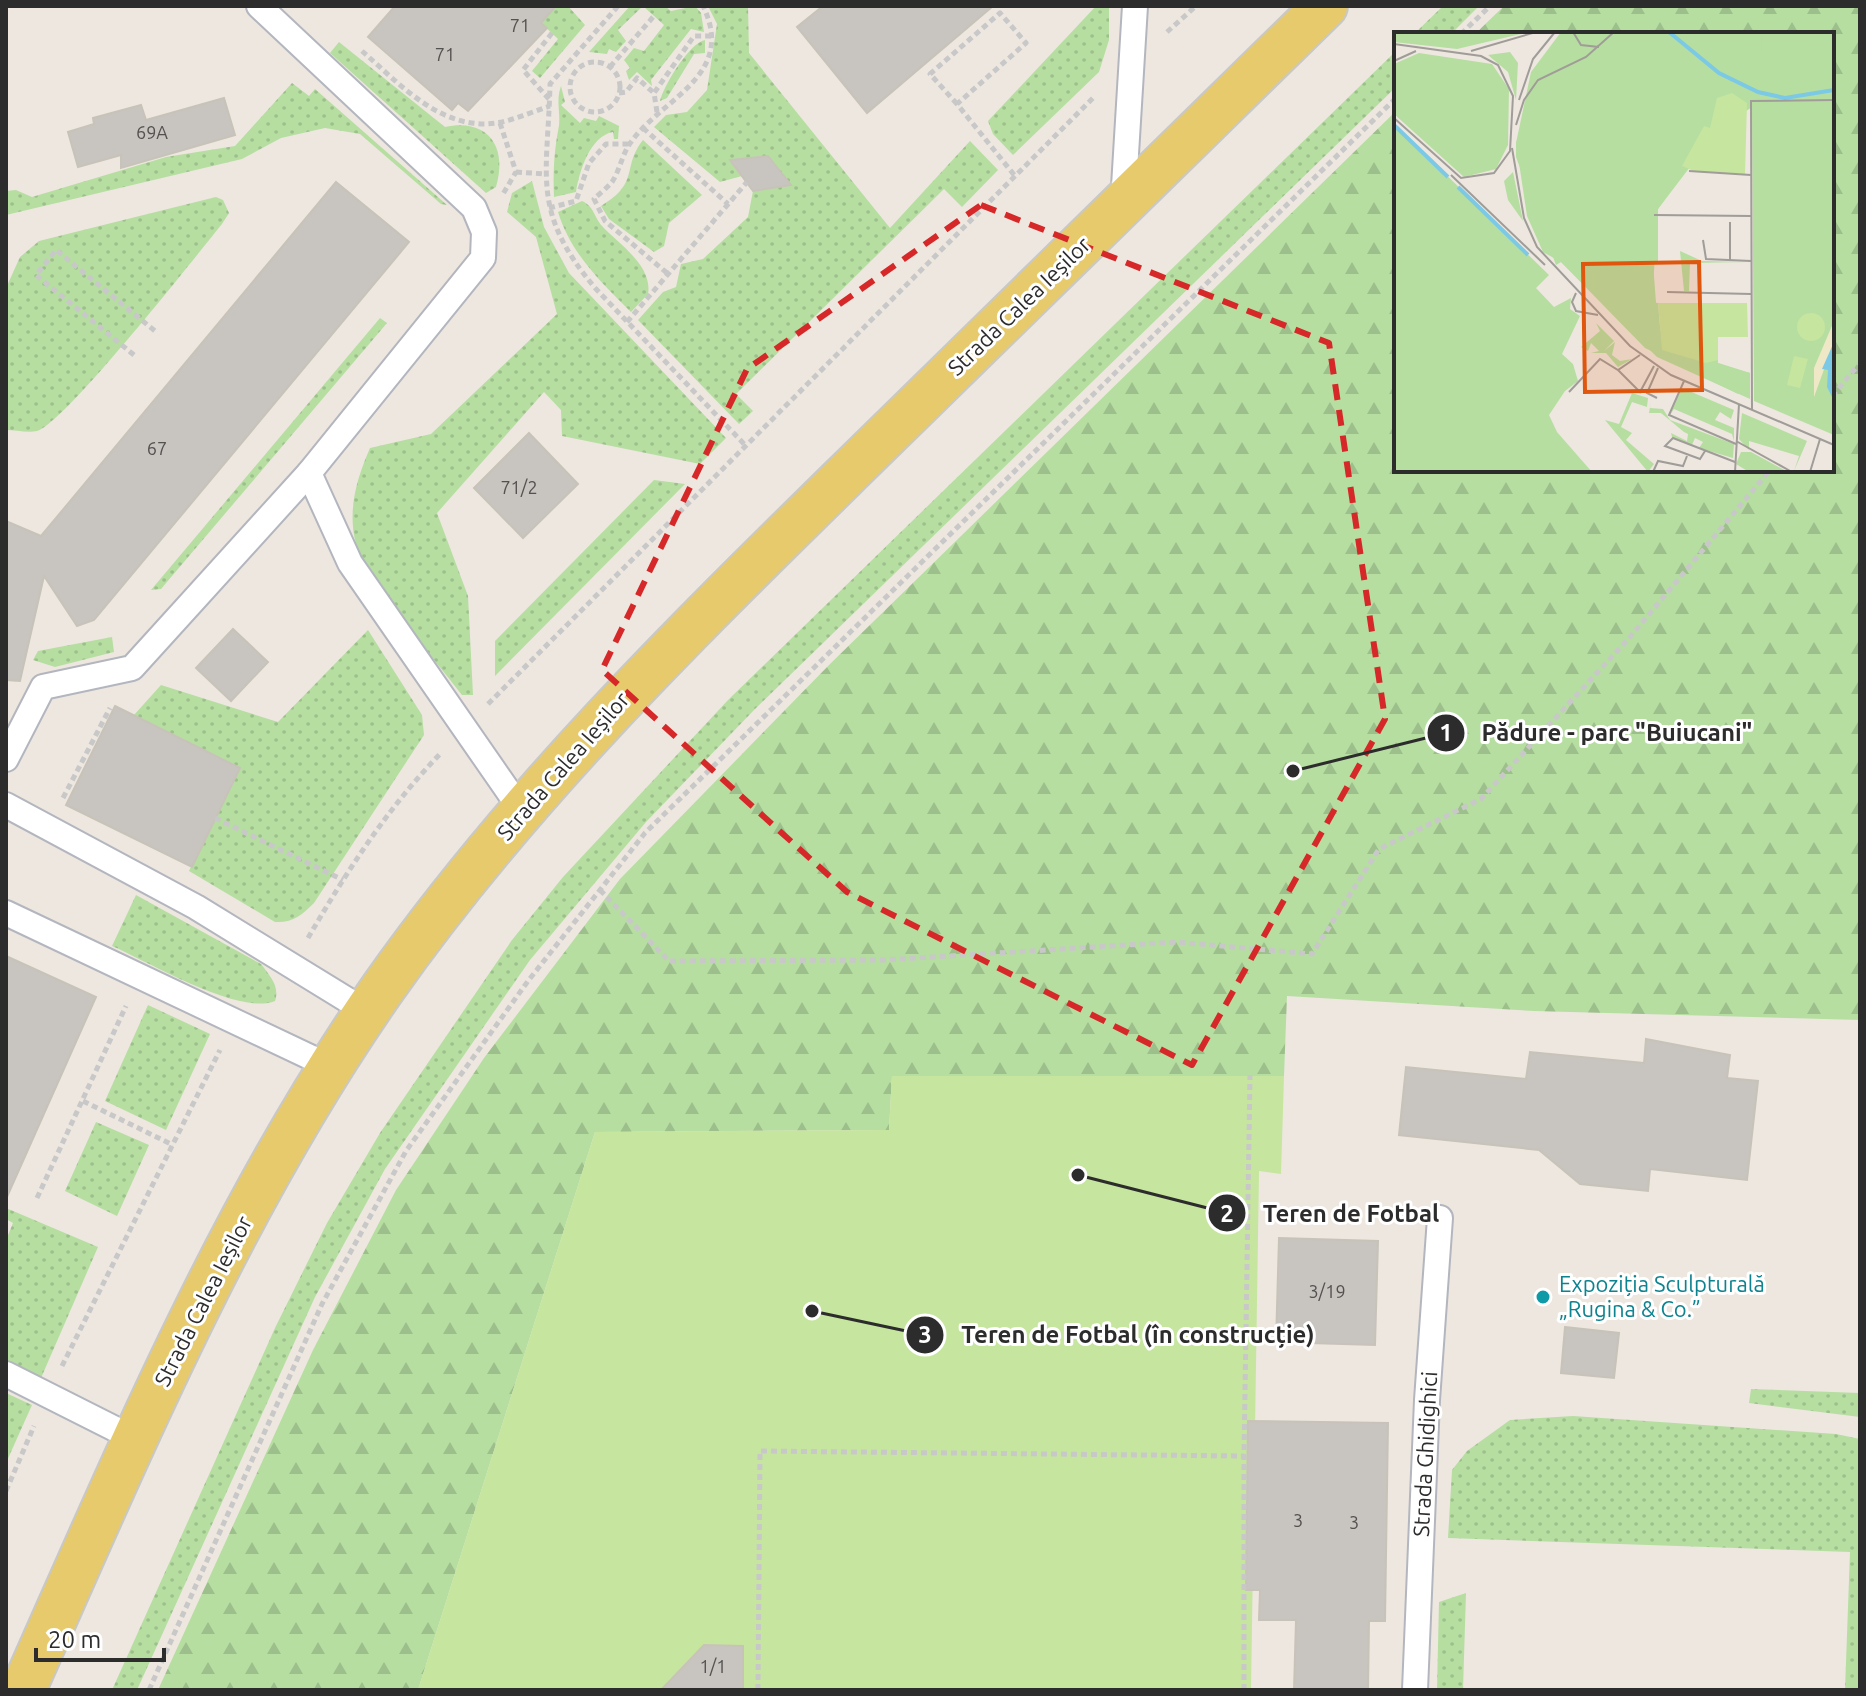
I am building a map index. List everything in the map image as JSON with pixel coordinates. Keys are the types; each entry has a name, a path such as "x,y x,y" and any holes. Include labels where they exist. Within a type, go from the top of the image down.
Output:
{"main road":[{"name":"Strada Calea Ieșilor","path":"23,1690 135,1439 227,1247 331,1067 449,897 654,662 1325,6"}],"lane":[{"path":"6,759 43,687 132,668 309,473 483,258 481,218 474,208 259,6"},
{"path":"1123,204 1129,62 1135,6"},
{"path":"309,473 350,563 522,811"},
{"path":"6,805 196,907 367,1012"},
{"path":"6,913 331,1067"},
{"name":"Strada Ghidighici","path":"1415,1690 1427,1400 1440,1218"},
{"path":"6,1374 135,1439"}],"path":[{"path":"618,6 550,84 545,174 549,208 573,262 746,446"},
{"path":"594,199 613,181 629,144 657,112 678,101 704,67 711,36 710,21 703,6"},
{"path":"295,968 308,938 343,880 406,788 1129,62 1196,6"},
{"path":"1463,32 1490,6"},
{"path":"957,104 1026,43 1000,13 930,74 1015,176"},
{"path":"610,67 653,17"},
{"path":"550,103 523,70 552,33"},
{"path":"654,93 694,36 711,36"},
{"path":"590,62 610,67 618,77 619,93 610,107 587,112 570,94 575,71 590,62"},
{"path":"568,64 575,71"},
{"path":"619,93 626,92 637,78 654,93 657,112"},
{"path":"406,90 449,120 500,123 550,103"},
{"path":"149,1690 322,1304 406,1151 528,981 645,833 1394,100"},
{"path":"481,218 505,192 516,172 500,123"},
{"path":"643,128 728,204"},
{"path":"549,208 576,201 589,163 606,144 629,144"},
{"path":"516,172 545,174"},
{"path":"627,322 747,182"},
{"path":"579,197 594,199"},
{"path":"594,199 605,221 667,273"},
{"path":"134,355 36,275 56,250 155,331"},
{"path":"1834,394 1860,363"},
{"path":"600,890 669,961 884,960 1176,942 1312,954 1379,849 1481,799 1630,637 1768,472"},
{"path":"61,806 132,668"},
{"path":"215,818 343,880"},
{"path":"296,937 308,938"},
{"path":"37,1198 140,978"},
{"path":"6,1491 48,1395 233,1023"},
{"path":"1244,1690 1250,1075"},
{"path":"83,1101 173,1145"},
{"path":"758,1690 760,1451 1244,1456"}],"highlighted area":[{"path":"981,205 1329,343 1385,719 1192,1065 847,892 602,670 747,369"}],"green space":[{"path":"556,6 568,6 585,25 540,78 532,71 558,39 541,23"},
{"path":"630,6 643,6 618,30 626,41 616,52 609,49 607,54 589,52"},
{"path":"643,6 665,6 671,11 695,6 701,13 704,32 691,29 651,80 652,86 637,72 629,80 626,71 630,68 624,60 634,48 644,51 664,25"},
{"path":"708,6 748,6 749,53 890,228 970,141 998,170 962,207 944,189 736,394 753,411 739,424 638,320 663,292 676,287 681,264 703,259 748,217 753,191 742,176 720,182 654,127 666,115 687,112 707,90 717,24"},
{"path":"1096,6 1109,6 1109,40 1099,72 1013,155 993,134 988,121"},
{"path":"1443,6 1479,6 1453,32 1416,32"},
{"path":"1504,6 1860,6 1860,1020 1534,1011 1287,996 1284,1076 892,1076 889,1130 595,1132 418,1690 158,1690 313,1350 396,1190 484,1058 620,879 830,664 1394,113 1394,472 1834,472 1834,32 1477,32"},
{"path":"705,40 705,53 694,54 667,98 660,101 671,76 685,57"},
{"path":"339,42 445,127 460,125 483,131 491,139 499,159 496,187 486,193 330,53"},
{"path":"1394,53 1394,89 755,709 646,822 530,960 385,1169 315,1297 137,1690 112,1690 275,1328 327,1223 380,1133 512,940 563,877 729,699"},
{"path":"292,83 309,96 315,89 447,205 441,204 360,134 325,128 281,138 242,159 6,215 6,191 16,190 32,197 166,157 235,146"},
{"path":"561,86 565,102 561,105 580,123 584,118 596,121 599,116 619,126 618,139 614,139 613,132 592,147 583,165 576,192 554,197 554,163"},
{"path":"643,140 702,195 669,223 664,246 654,252 609,219 601,206 621,190"},
{"path":"532,181 544,227 569,273 726,438 700,464 562,436 561,410 544,392 437,513 468,596 473,695 462,695 373,579 356,544 353,507 357,483 370,448 431,434 557,314 536,237 507,212 512,193"},
{"path":"216,197 223,200 229,213 222,224 101,371 52,421 37,431 6,430 6,288 20,257 39,241"},
{"path":"582,201 633,256 645,274 648,294 631,312 588,266 564,227 558,212"},
{"path":"380,318 387,323 161,589 151,590"},
{"path":"654,480 685,484 495,676 495,641"},
{"path":"368,630 422,715 424,735 314,903 297,917 275,922 189,871 239,768 134,715 161,685 278,722"},
{"path":"112,637 114,652 55,667 33,660 38,651"},
{"path":"136,895 261,964 275,986 275,1001 259,1004 217,994 112,946"},
{"path":"148,1005 210,1034 166,1130 105,1101"},
{"path":"892,1076 1284,1076 1281,1174 1259,1171 1251,1690 418,1690 595,1132 889,1130"},
{"path":"96,1122 149,1145 117,1216 65,1191"},
{"path":"6,1208 98,1247 41,1378 6,1363 6,1240 13,1223 6,1219"},
{"path":"1751,1389 1860,1393 1860,1417 1749,1403"},
{"path":"6,1393 32,1405 6,1463"},
{"path":"1573,1416 1836,1434 1860,1439 1860,1690 1845,1690 1850,1552 1448,1538 1452,1470 1467,1451 1510,1420"},
{"path":"1466,1593 1463,1690 1437,1690 1439,1602"}],"building":[{"path":"395,6 556,6 541,23 547,28 468,111 458,103 452,110 368,37"},
{"path":"823,6 993,6 867,113 797,27"},
{"path":"224,98 235,135 121,168 121,155 78,167 68,132 94,124 93,118 141,105 146,120"},
{"path":"768,156 791,185 753,191 730,160"},
{"path":"336,182 409,242 94,620 77,626 44,576 20,681 6,680 6,521 41,536"},
{"path":"529,433 578,484 523,538 474,488"},
{"path":"233,629 268,662 231,701 196,668"},
{"path":"115,706 240,768 192,867 66,805"},
{"path":"6,956 96,997 6,1199"},
{"path":"1646,1039 1730,1055 1727,1078 1758,1081 1747,1180 1650,1169 1648,1191 1580,1184 1539,1150 1399,1135 1406,1067 1526,1079 1530,1052 1644,1063"},
{"path":"1279,1238 1378,1241 1375,1345 1276,1342"},
{"path":"1565,1327 1619,1333 1614,1378 1561,1373"},
{"path":"1248,1421 1388,1423 1385,1621 1369,1621 1368,1690 1294,1690 1296,1620 1259,1620 1260,1590 1246,1590"},
{"path":"704,1645 743,1646 743,1690 661,1690"}],"place":[{"name":"Pădure - parc \"Buiucani\"","path":"1293,771"},
{"name":"Teren de Fotbal","path":"1078,1175"},
{"name":"Expoziția Sculpturală „Rugina & Co.”","path":"1543,1297"},
{"name":"Teren de Fotbal (în construcție)","path":"812,1311"}]}
